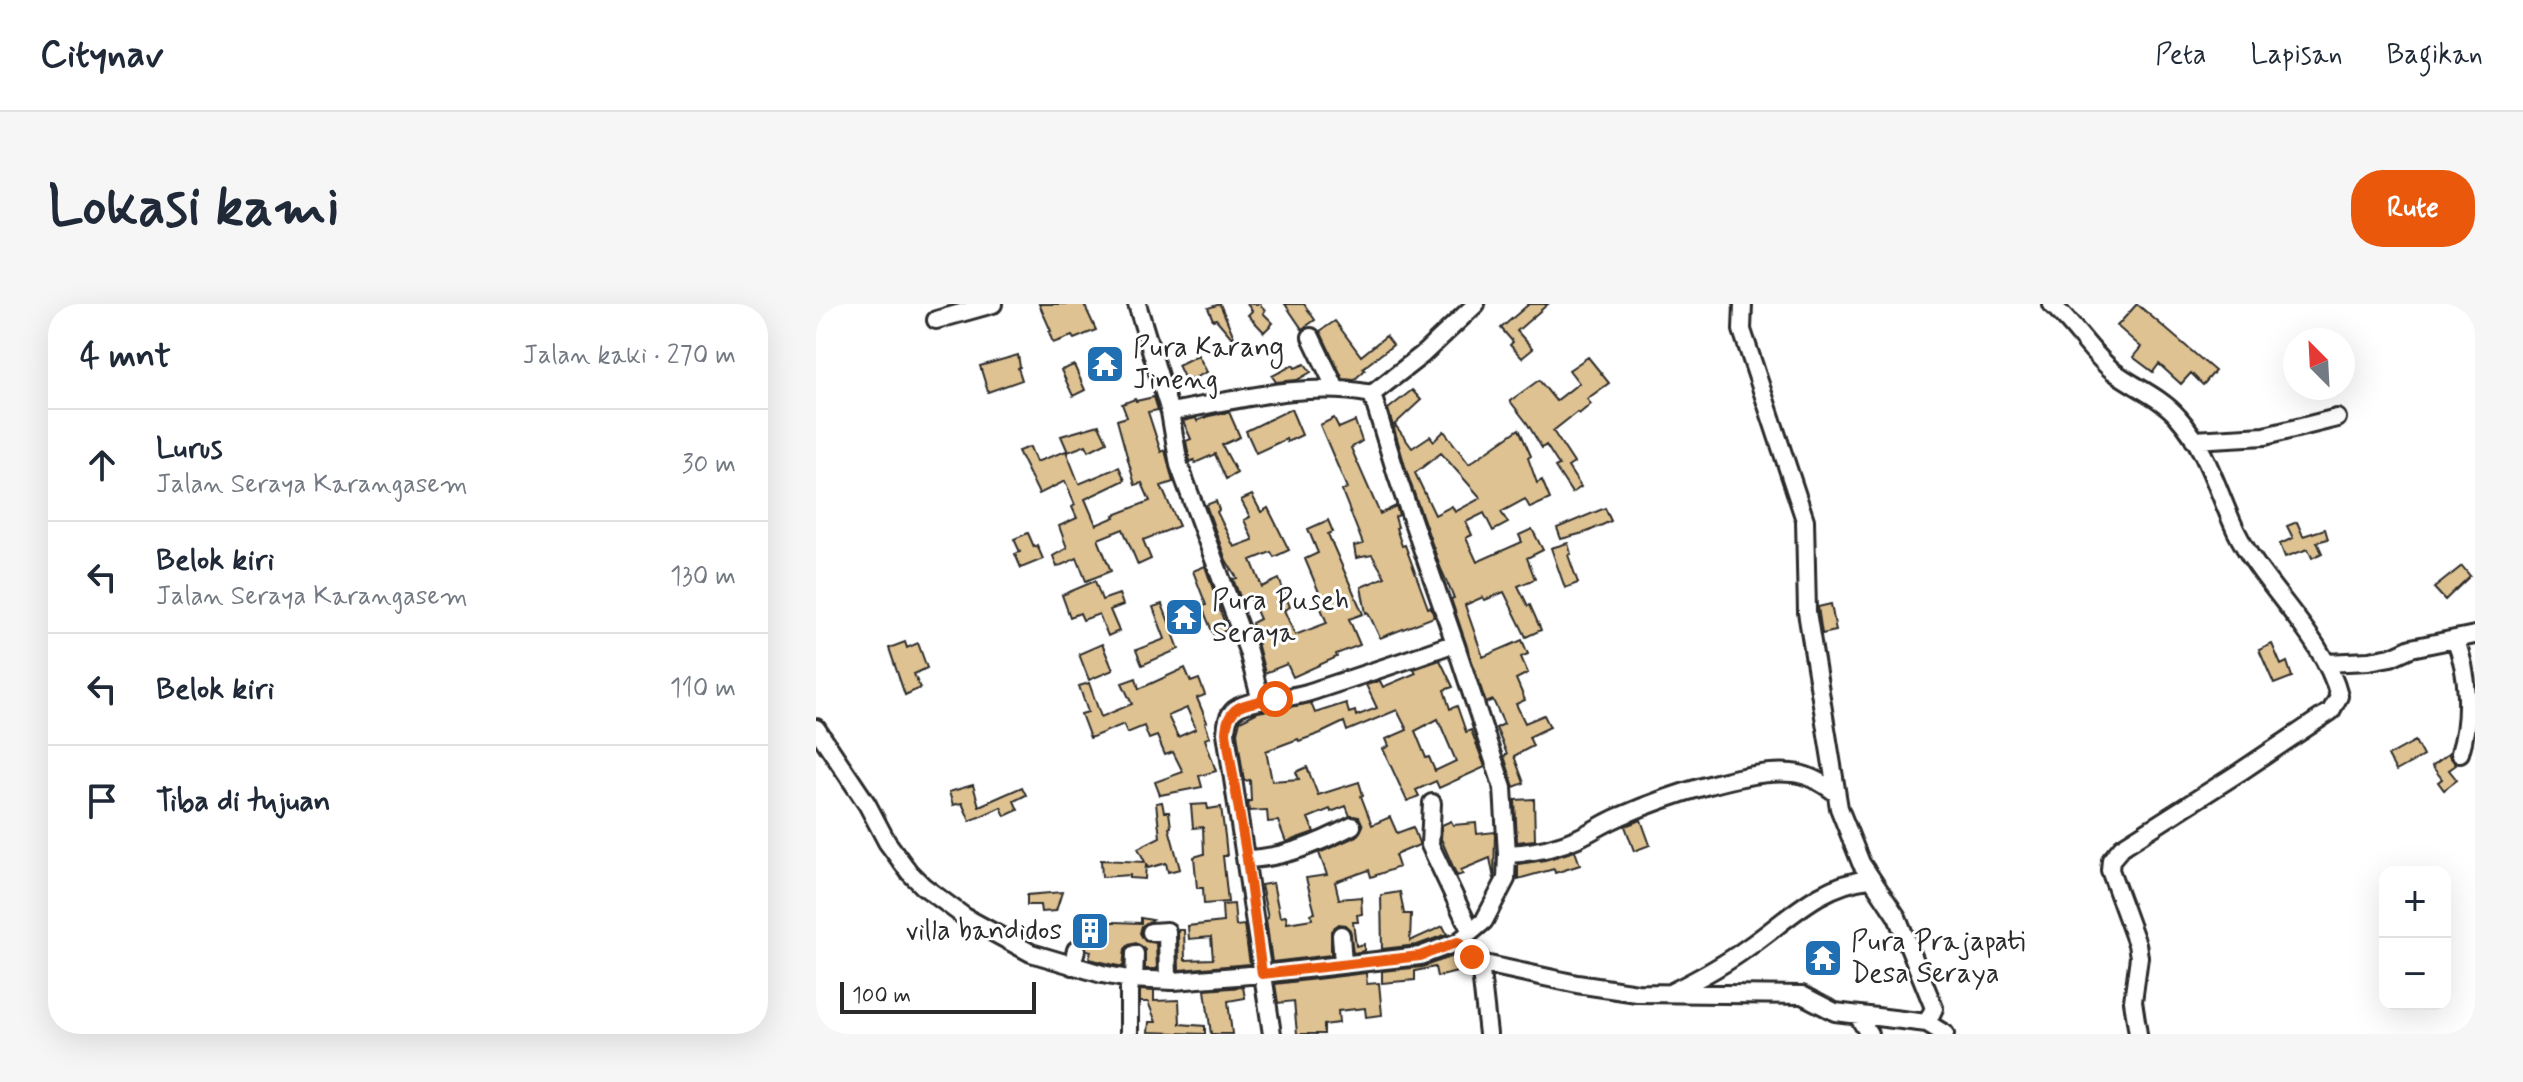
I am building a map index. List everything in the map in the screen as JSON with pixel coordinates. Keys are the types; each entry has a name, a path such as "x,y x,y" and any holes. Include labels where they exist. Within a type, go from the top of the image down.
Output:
{"street":[{"path":"936,320 993,304"},
{"path":"1137,304 1170,412 1179,465 1245,641 1261,701"},
{"path":"1170,412 1295,391 1336,389 1372,394 1422,355 1476,304"},
{"path":"1743,304 1742,330 1805,520 1807,612 1836,793 1846,827 1870,879 1897,917 1934,1008 1927,1023"},
{"path":"2051,304 2114,371 2176,414 2206,461 2242,542 2333,673 2339,696 2331,711 2122,847 2111,860 2110,870 2137,944 2139,957 2133,1001 2138,1034"},
{"path":"1311,337 1336,389"},
{"path":"816,728 867,804 895,854 923,886 965,917 1031,953 1074,958 1131,979 1168,981 1420,956 1465,937 1484,921 1506,879 1503,788 1372,394"},
{"path":"2194,440 2265,436 2337,418"},
{"path":"2326,663 2391,657 2411,648 2475,635"},
{"path":"2455,639 2463,661 2467,705 2465,737 2460,753"},
{"path":"1272,1034 1226,733 1227,721 1240,706 1304,694 1455,643"},
{"path":"1507,854 1560,845 1652,803 1761,774 1801,774 1836,793"},
{"path":"1432,803 1430,845 1465,937 1480,963 1488,1034"},
{"path":"1247,859 1283,854 1352,826"},
{"path":"1671,993 1751,946 1812,899 1857,880 1870,879"},
{"path":"1151,932 1167,931 1168,981"},
{"path":"1341,935 1343,964"},
{"path":"1129,1034 1135,954"},
{"path":"1480,963 1616,991 1802,995 1826,1009 1858,1016 1927,1023 1945,1034"},
{"path":"1858,1016 1869,1034"}],"building":[{"path":"1039,304 1084,304 1096,330 1053,343"},
{"path":"1220,304 1232,338 1216,319 1213,320 1208,308"},
{"path":"1247,304 1260,304 1265,311 1263,313 1273,323 1264,332 1248,315 1252,311"},
{"path":"1285,304 1304,304 1315,320 1302,329"},
{"path":"1529,304 1548,304 1517,331 1533,349 1522,358 1501,328"},
{"path":"2137,304 2215,371 2203,385 2191,373 2181,384 2159,364 2153,372 2133,357 2141,347 2117,326"},
{"path":"1335,321 1361,356 1386,336 1393,345 1363,368 1365,370 1354,380 1343,379 1320,331"},
{"path":"1018,355 1022,380 988,392 980,366"},
{"path":"1198,355 1207,372 1186,382 1178,365"},
{"path":"1588,357 1609,383 1587,399 1591,404 1553,431 1574,463 1568,467 1581,487 1572,493 1555,467 1559,465 1546,445 1542,448 1510,401 1539,380 1556,401 1579,383 1569,370"},
{"path":"1305,364 1311,372 1297,380 1276,382 1272,376 1293,365 1295,368"},
{"path":"1074,365 1085,390 1073,396 1061,370"},
{"path":"1412,390 1421,400 1393,426 1388,409"},
{"path":"1154,397 1158,410 1148,412 1161,452 1165,450 1173,482 1161,486 1179,526 1143,540 1151,559 1138,565 1123,529 1098,539 1111,571 1086,581 1077,558 1057,567 1053,556 1067,548 1059,526 1077,518 1065,481 1039,494 1018,451 1030,447 1036,462 1066,451 1079,484 1119,467 1125,480 1085,499 1096,525 1150,501 1142,483 1135,485 1117,420 1127,417 1122,404"},
{"path":"1291,409 1302,435 1256,453 1246,431"},
{"path":"1229,412 1240,437 1222,445 1237,473 1226,479 1215,454 1195,463 1194,460 1190,462 1186,441 1191,439 1183,421 1196,418 1197,421"},
{"path":"1334,418 1339,428 1355,421 1362,441 1351,448 1380,514 1396,506 1399,515 1395,517 1396,528 1402,546 1405,545 1434,617 1380,638 1366,613 1361,587 1385,577 1372,555 1356,558 1354,546 1363,544 1342,491 1347,488 1320,425"},
{"path":"1099,425 1107,442 1089,451 1086,445 1068,452 1061,436"},
{"path":"1396,426 1412,448 1430,436 1434,441 1444,431 1469,464 1519,429 1531,456 1528,458 1537,483 1542,480 1550,499 1530,508 1525,499 1501,512 1508,523 1493,531 1484,513 1466,522 1472,535 1466,538 1477,562 1522,542 1519,535 1532,529 1543,550 1527,558 1535,579 1518,586 1541,630 1526,637 1504,592 1465,605 1483,657 1522,640 1528,654 1521,657 1528,673 1516,679 1525,700 1516,704 1525,723 1544,715 1550,727 1529,737 1533,746 1514,756 1524,783 1514,787 1504,756 1507,754 1496,728 1504,724 1493,700 1486,703 1451,599 1454,598 1407,473 1394,428","holes":["1441,453 1481,498 1455,512 1452,506 1435,515 1415,473"]},
{"path":"1252,495 1261,512 1268,508 1289,550 1274,557 1271,552 1251,560 1262,587 1279,579 1290,607 1284,610 1295,635 1327,623 1320,606 1324,604 1305,559 1318,553 1308,529 1328,520 1333,532 1328,534 1363,614 1349,619 1360,645 1293,677 1287,664 1265,673 1252,623 1260,619 1250,597 1241,599 1233,579 1237,578 1226,560 1206,505 1216,501 1217,512 1234,547 1253,540 1244,520 1250,517 1241,500"},
{"path":"1605,508 1611,521 1561,539 1557,528"},
{"path":"2297,522 2303,536 2325,529 2328,539 2317,542 2322,553 2312,558 2308,549 2285,557 2280,544 2293,538 2287,526"},
{"path":"1028,533 1043,559 1021,568 1015,554 1020,552 1014,539"},
{"path":"1568,543 1571,554 1568,555 1578,583 1565,588 1551,548"},
{"path":"1205,566 1227,630 1214,636 1202,607 1206,605 1193,571"},
{"path":"2462,566 2470,576 2445,600 2434,588"},
{"path":"1095,581 1102,600 1119,594 1123,605 1110,610 1119,631 1108,636 1099,614 1083,620 1080,613 1070,617 1062,595"},
{"path":"1162,604 1179,649 1142,665 1136,650 1165,639 1153,607"},
{"path":"1831,604 1836,631 1822,634 1818,607"},
{"path":"905,642 907,648 918,643 927,668 914,674 920,688 905,695 889,648"},
{"path":"1102,644 1113,670 1089,680 1079,654"},
{"path":"2272,644 2281,665 2287,662 2292,677 2274,684 2259,650"},
{"path":"1440,660 1453,687 1444,690 1450,709 1457,706 1466,732 1471,730 1485,767 1439,788 1436,781 1416,790 1419,796 1407,801 1383,749 1389,746 1386,739 1407,730 1397,710 1347,731 1344,722 1266,751 1272,781 1299,779 1296,772 1307,767 1318,795 1359,782 1372,825 1390,817 1397,833 1413,827 1419,843 1395,855 1399,867 1371,877 1369,870 1335,882 1339,899 1361,897 1362,914 1357,915 1358,922 1353,922 1356,946 1364,944 1364,951 1353,953 1350,930 1339,924 1331,931 1331,955 1272,962 1261,885 1273,883 1280,917 1286,916 1287,923 1312,919 1311,914 1315,913 1306,878 1327,875 1319,853 1357,836 1363,826 1359,817 1350,816 1346,806 1331,812 1330,809 1308,818 1314,832 1286,842 1278,821 1268,822 1267,810 1249,811 1250,780 1244,781 1237,733 1240,721 1258,712 1311,703 1315,713 1346,703 1349,713 1355,711 1356,716 1377,708 1366,685 1380,681 1383,687 1416,673 1414,669","holes":["1438,719 1456,761 1435,771 1415,731"]},
{"path":"1185,668 1191,682 1199,679 1205,695 1197,698 1207,722 1210,737 1205,739 1216,771 1199,776 1202,787 1160,795 1155,782 1183,772 1173,752 1165,755 1157,736 1149,739 1144,726 1127,733 1124,724 1090,738 1081,714 1088,712 1079,686 1089,683 1101,717 1132,704 1122,683 1136,678 1139,689","holes":["1187,708 1196,729 1178,737 1168,716"]},
{"path":"2415,741 2423,756 2396,771 2388,756"},
{"path":"2448,754 2456,765 2449,770 2457,780 2444,790 2438,782 2442,779 2432,766"},
{"path":"973,785 979,806 1022,787 1026,795 1014,801 1018,810 1005,816 1001,807 970,821 962,803 953,805 949,792"},
{"path":"1534,799 1535,840 1517,842 1515,800"},
{"path":"1162,802 1164,812 1169,812 1169,828 1180,869 1168,872 1166,863 1148,868 1146,864 1145,879 1130,878 1130,875 1102,877 1101,860 1145,862 1138,848 1160,837 1156,803"},
{"path":"1207,804 1208,809 1221,807 1228,902 1204,904 1203,888 1197,888 1194,857 1204,854 1203,827 1193,828 1191,805"},
{"path":"1641,820 1650,845 1634,851 1625,826"},
{"path":"1451,821 1453,825 1476,823 1477,834 1495,832 1494,879 1490,858 1461,870 1463,874 1457,876 1441,839 1442,825"},
{"path":"1575,851 1580,865 1518,879 1518,864"},
{"path":"1062,892 1056,911 1041,912 1040,905 1027,905 1027,895"},
{"path":"1400,892 1404,914 1411,914 1410,941 1443,926 1447,934 1417,945 1382,949 1381,895"},
{"path":"1234,904 1236,926 1244,925 1250,964 1179,970 1178,930 1184,930 1185,960 1213,959 1211,937 1189,939 1188,926 1223,922 1222,905"},
{"path":"1141,918 1152,920 1142,926 1140,933 1145,941 1156,943 1157,969 1145,969 1145,950 1136,943 1125,949 1123,967 1089,959 1091,951 1083,942 1087,921 1141,923"},
{"path":"1453,956 1457,972 1437,977 1435,967 1415,971 1415,980 1382,983 1382,971 1422,967"},
{"path":"1366,973 1367,984 1379,983 1382,1015 1366,1017 1365,1008 1338,1011 1339,1023 1324,1025 1324,1034 1297,1034 1294,1001 1278,1003 1275,984"},
{"path":"1243,987 1245,998 1228,1001 1232,1034 1211,1034 1205,990"},
{"path":"1140,990 1154,991 1154,1001 1179,1000 1180,1024 1205,1026 1205,1034 1148,1032 1149,1022 1156,1022 1148,1002 1140,1002"}],"place":[{"name":"Pura Karang Jineng","path":"1105,364"},
{"name":"Pura Puseh Seraya","path":"1184,617"},
{"name":"villa bandidos","path":"1090,931"},
{"name":"Pura Prajapati Desa Seraya","path":"1823,958"}],"route":[{"path":"1275,699 1240,706 1231,713 1226,733 1262,974 1420,956 1458,942 1472,957"}]}
